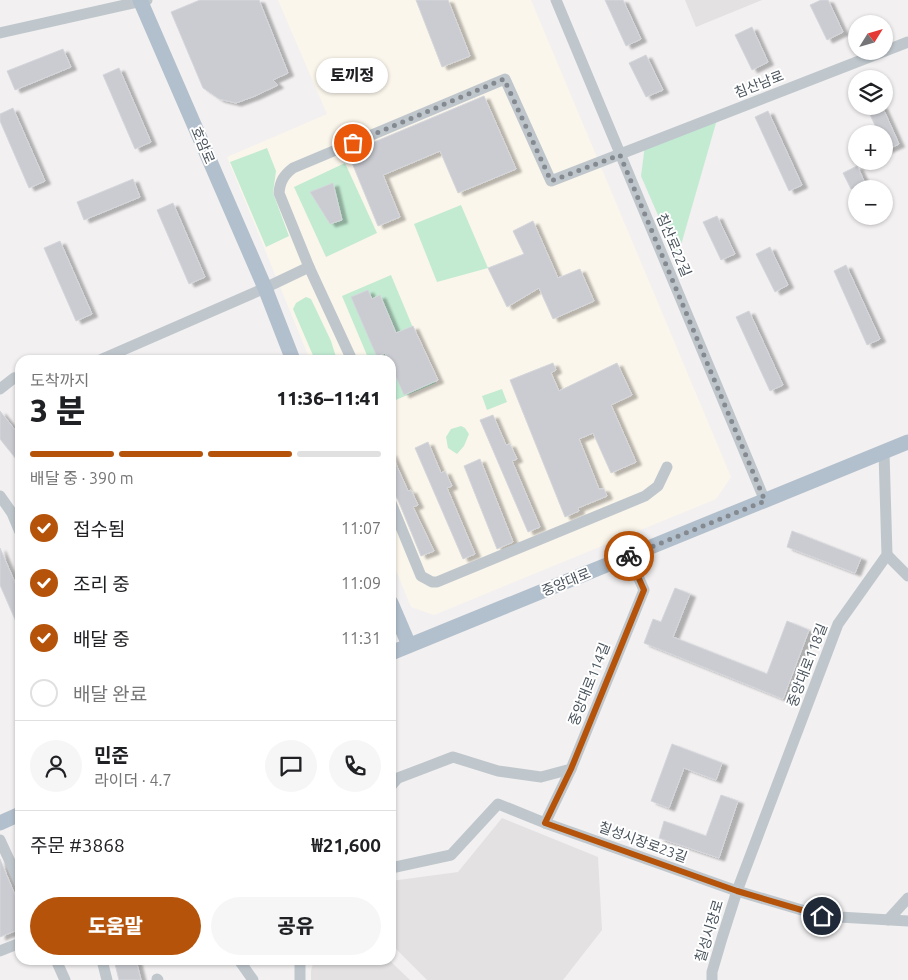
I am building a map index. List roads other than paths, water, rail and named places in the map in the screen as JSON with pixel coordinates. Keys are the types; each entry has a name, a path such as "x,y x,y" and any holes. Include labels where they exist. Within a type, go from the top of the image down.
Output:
{"main road":[{"name":"호암로","path":"143,1 265,288 291,355"},
{"name":"중앙대로","path":"396,651 908,442"},
{"path":"396,615 409,645"},
{"path":"0,823 15,816"}],"street":[{"name":"침산로22길","path":"556,0 765,501"},
{"path":"0,33 143,1"},
{"name":"침산남로","path":"309,267 280,193 280,185 284,175 293,168 504,79 551,181 908,42"},
{"path":"111,355 309,267 350,355"},
{"path":"0,389 15,378"},
{"path":"884,452 887,555 908,576"},
{"path":"396,515 421,576 432,582 437,582 645,496 658,486 667,467"},
{"path":"0,496 15,520"},
{"name":"중앙대로118길","path":"737,891 838,624 887,555"},
{"name":"중앙대로114길","path":"545,823 571,769 644,590 629,556"},
{"path":"396,780 453,757 498,771 541,777 571,769"},
{"name":"칠성시장로23길","path":"396,867 451,855 498,804 545,823 737,891 822,916 908,921"},
{"path":"0,840 15,872"},
{"name":"칠성시장로","path":"712,980 712,972 737,891"},
{"path":"888,920 908,898"},
{"path":"0,951 15,945"},
{"path":"58,965 65,980"},
{"path":"103,965 107,980"},
{"path":"242,965 253,980"},
{"path":"300,965 300,980"}],"place":[{"name":"토끼정","path":"353,143"}]}
